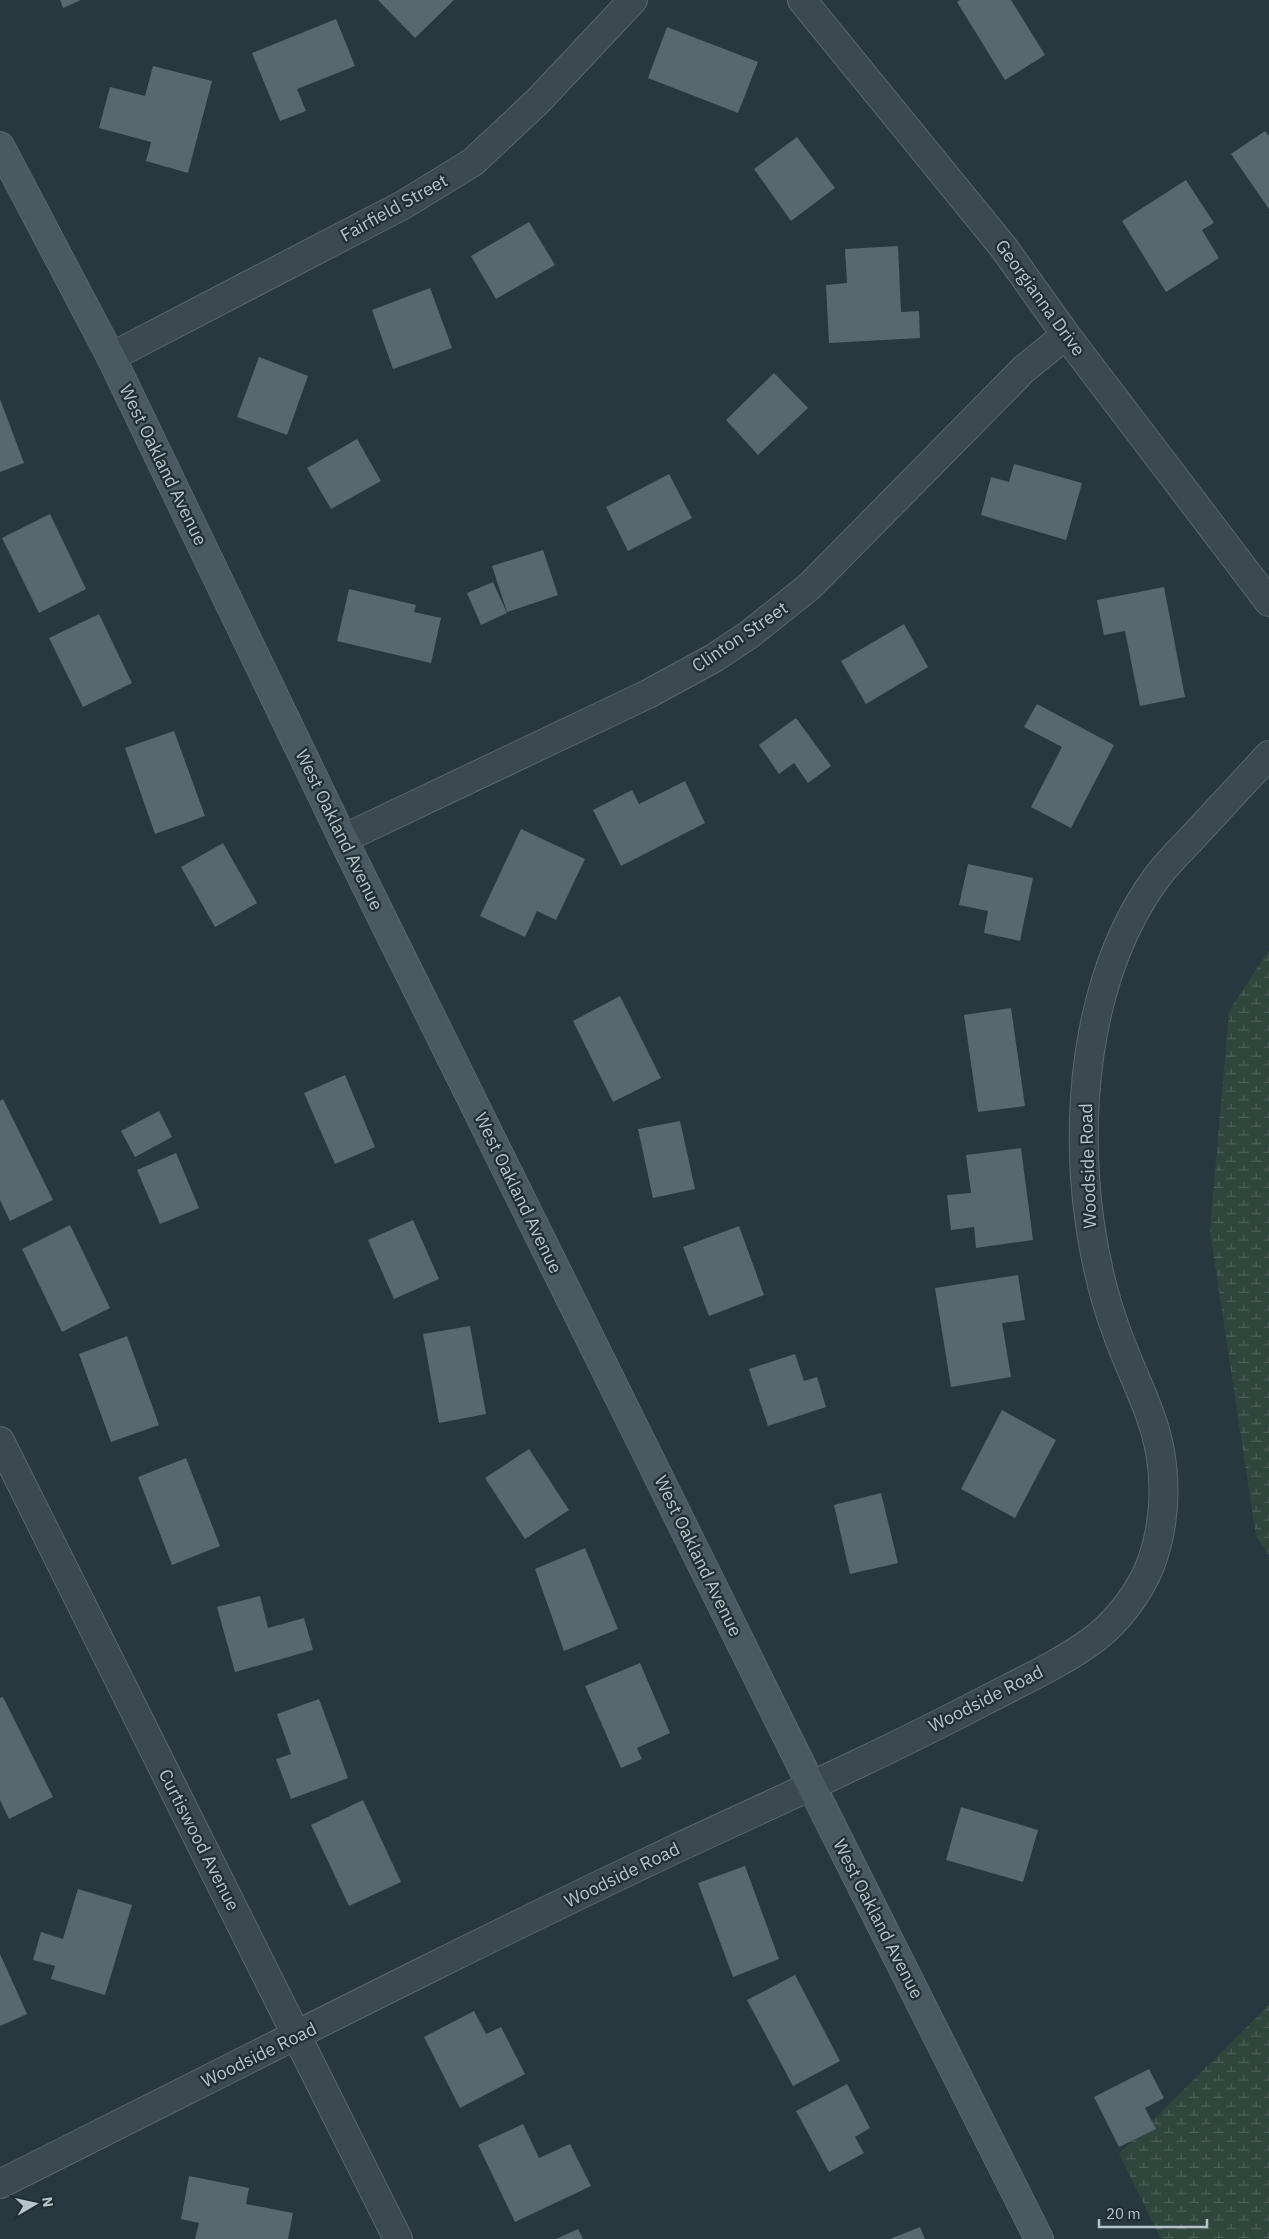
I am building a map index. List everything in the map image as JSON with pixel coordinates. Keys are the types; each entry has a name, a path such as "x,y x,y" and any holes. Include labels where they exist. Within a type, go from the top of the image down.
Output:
{"street":[{"name":"Fairfield Street","path":"110,356 403,205 473,162 538,101 633,0"},
{"name":"Georgianna Drive","path":"802,0 1004,248 1066,335 1269,602"},
{"name":"West Oakland Avenue","path":"0,146 110,356 343,839 811,1785 1040,2239"},
{"name":"Clinton Street","path":"343,839 648,694 714,658 750,634 810,586 1024,369 1066,335"},
{"name":"Woodside Road","path":"0,2184 617,1877 946,1720 1050,1666 1097,1636 1125,1609 1149,1568 1164,1506 1159,1448 1151,1416 1131,1373 1105,1303 1090,1233 1084,1134 1090,1043 1106,980 1124,931 1157,877 1269,755"},
{"name":"Curtiswood Avenue","path":"0,1441 398,2239"}],"green space":[{"path":"1269,950 1269,1555 1256,1536 1210,1231 1229,1011"},
{"path":"1269,2005 1269,2239 1161,2239 1119,2154"}],"building":[{"path":"60,0 81,0 63,8"},
{"path":"378,0 454,0 415,38"},
{"path":"960,0 1011,0 1045,55 1005,80 957,2"},
{"path":"336,19 355,66 297,89 306,111 280,121 252,53"},
{"path":"667,27 758,62 738,113 648,78"},
{"path":"153,66 212,81 188,173 146,161 151,142 99,128 110,87 145,96"},
{"path":"1265,131 1269,136 1269,209 1231,154"},
{"path":"797,137 835,188 791,221 754,169"},
{"path":"1186,180 1214,223 1202,230 1219,258 1166,292 1122,221"},
{"path":"529,222 555,265 496,299 471,256"},
{"path":"898,246 901,312 919,311 920,338 829,343 826,285 847,283 845,249"},
{"path":"430,288 452,348 393,369 372,310"},
{"path":"259,357 308,376 287,435 237,417"},
{"path":"774,373 808,408 758,455 726,420"},
{"path":"0,399 24,463 0,472"},
{"path":"357,439 381,481 331,509 307,468"},
{"path":"1014,464 1082,483 1066,540 981,515 991,477 1009,482"},
{"path":"669,474 692,518 628,551 606,507"},
{"path":"50,514 86,589 39,613 2,538"},
{"path":"543,550 558,595 507,612 492,566"},
{"path":"493,582 507,613 481,625 467,593"},
{"path":"1164,587 1185,697 1140,706 1125,631 1104,635 1097,600"},
{"path":"349,589 416,605 414,612 441,618 431,663 337,641"},
{"path":"99,614 132,683 83,707 49,638"},
{"path":"904,624 928,667 866,704 841,661"},
{"path":"1037,704 1114,745 1071,828 1031,807 1062,747 1024,727"},
{"path":"796,718 831,766 808,783 794,763 779,774 759,745"},
{"path":"174,731 205,816 155,834 125,748"},
{"path":"685,781 705,823 621,866 593,810 632,790 639,804"},
{"path":"521,829 585,859 556,920 537,911 525,937 480,916"},
{"path":"223,843 257,903 215,927 181,867"},
{"path":"968,864 1033,878 1020,941 984,933 988,911 959,905"},
{"path":"620,996 661,1078 613,1102 573,1021"},
{"path":"1011,1008 1025,1106 978,1112 964,1015"},
{"path":"345,1075 375,1147 335,1164 304,1093"},
{"path":"3,1099 53,1200 10,1221 0,1200 0,1101"},
{"path":"159,1111 172,1137 135,1157 121,1131"},
{"path":"680,1121 695,1189 653,1198 638,1129"},
{"path":"1021,1148 1033,1240 976,1248 974,1227 951,1230 947,1195 971,1193 966,1155"},
{"path":"176,1153 199,1208 160,1224 137,1170"},
{"path":"413,1220 439,1279 394,1299 368,1240"},
{"path":"70,1225 110,1308 62,1332 22,1249"},
{"path":"739,1226 764,1295 709,1316 683,1247"},
{"path":"1018,1275 1025,1320 1002,1323 1011,1377 951,1387 935,1288"},
{"path":"470,1326 486,1414 439,1423 423,1334"},
{"path":"127,1336 159,1425 111,1442 79,1354"},
{"path":"795,1354 804,1381 817,1377 826,1407 768,1426 749,1369"},
{"path":"1002,1410 1056,1440 1015,1518 961,1489"},
{"path":"529,1449 569,1510 525,1539 485,1478"},
{"path":"186,1458 220,1546 172,1565 138,1477"},
{"path":"881,1493 898,1563 850,1574 834,1505"},
{"path":"585,1548 618,1629 564,1651 535,1569"},
{"path":"260,1596 268,1628 304,1618 313,1650 235,1672 217,1607"},
{"path":"640,1663 670,1733 637,1748 642,1759 621,1768 585,1686"},
{"path":"3,1697 53,1797 9,1819 0,1800 0,1698"},
{"path":"319,1699 348,1778 291,1799 276,1759 291,1754 277,1714"},
{"path":"363,1800 401,1882 349,1906 311,1825"},
{"path":"961,1807 1038,1830 1023,1882 946,1860"},
{"path":"745,1866 779,1959 733,1977 698,1883"},
{"path":"78,1889 132,1905 105,1995 51,1979 55,1966 33,1960 41,1932 63,1939"},
{"path":"0,1954 27,2014 0,2026"},
{"path":"795,1975 840,2061 793,2086 747,2000"},
{"path":"474,2011 486,2034 501,2027 525,2074 460,2108 424,2037"},
{"path":"1149,2069 1164,2098 1145,2108 1156,2129 1119,2147 1094,2097"},
{"path":"847,2084 870,2128 855,2137 864,2153 829,2172 796,2111"},
{"path":"523,2124 539,2158 570,2144 591,2186 515,2222 478,2145"},
{"path":"189,2176 249,2188 246,2204 293,2213 288,2239 195,2239 199,2223 181,2219"},
{"path":"920,2227 925,2239 890,2239"},
{"path":"578,2229 583,2239 556,2239"}]}
